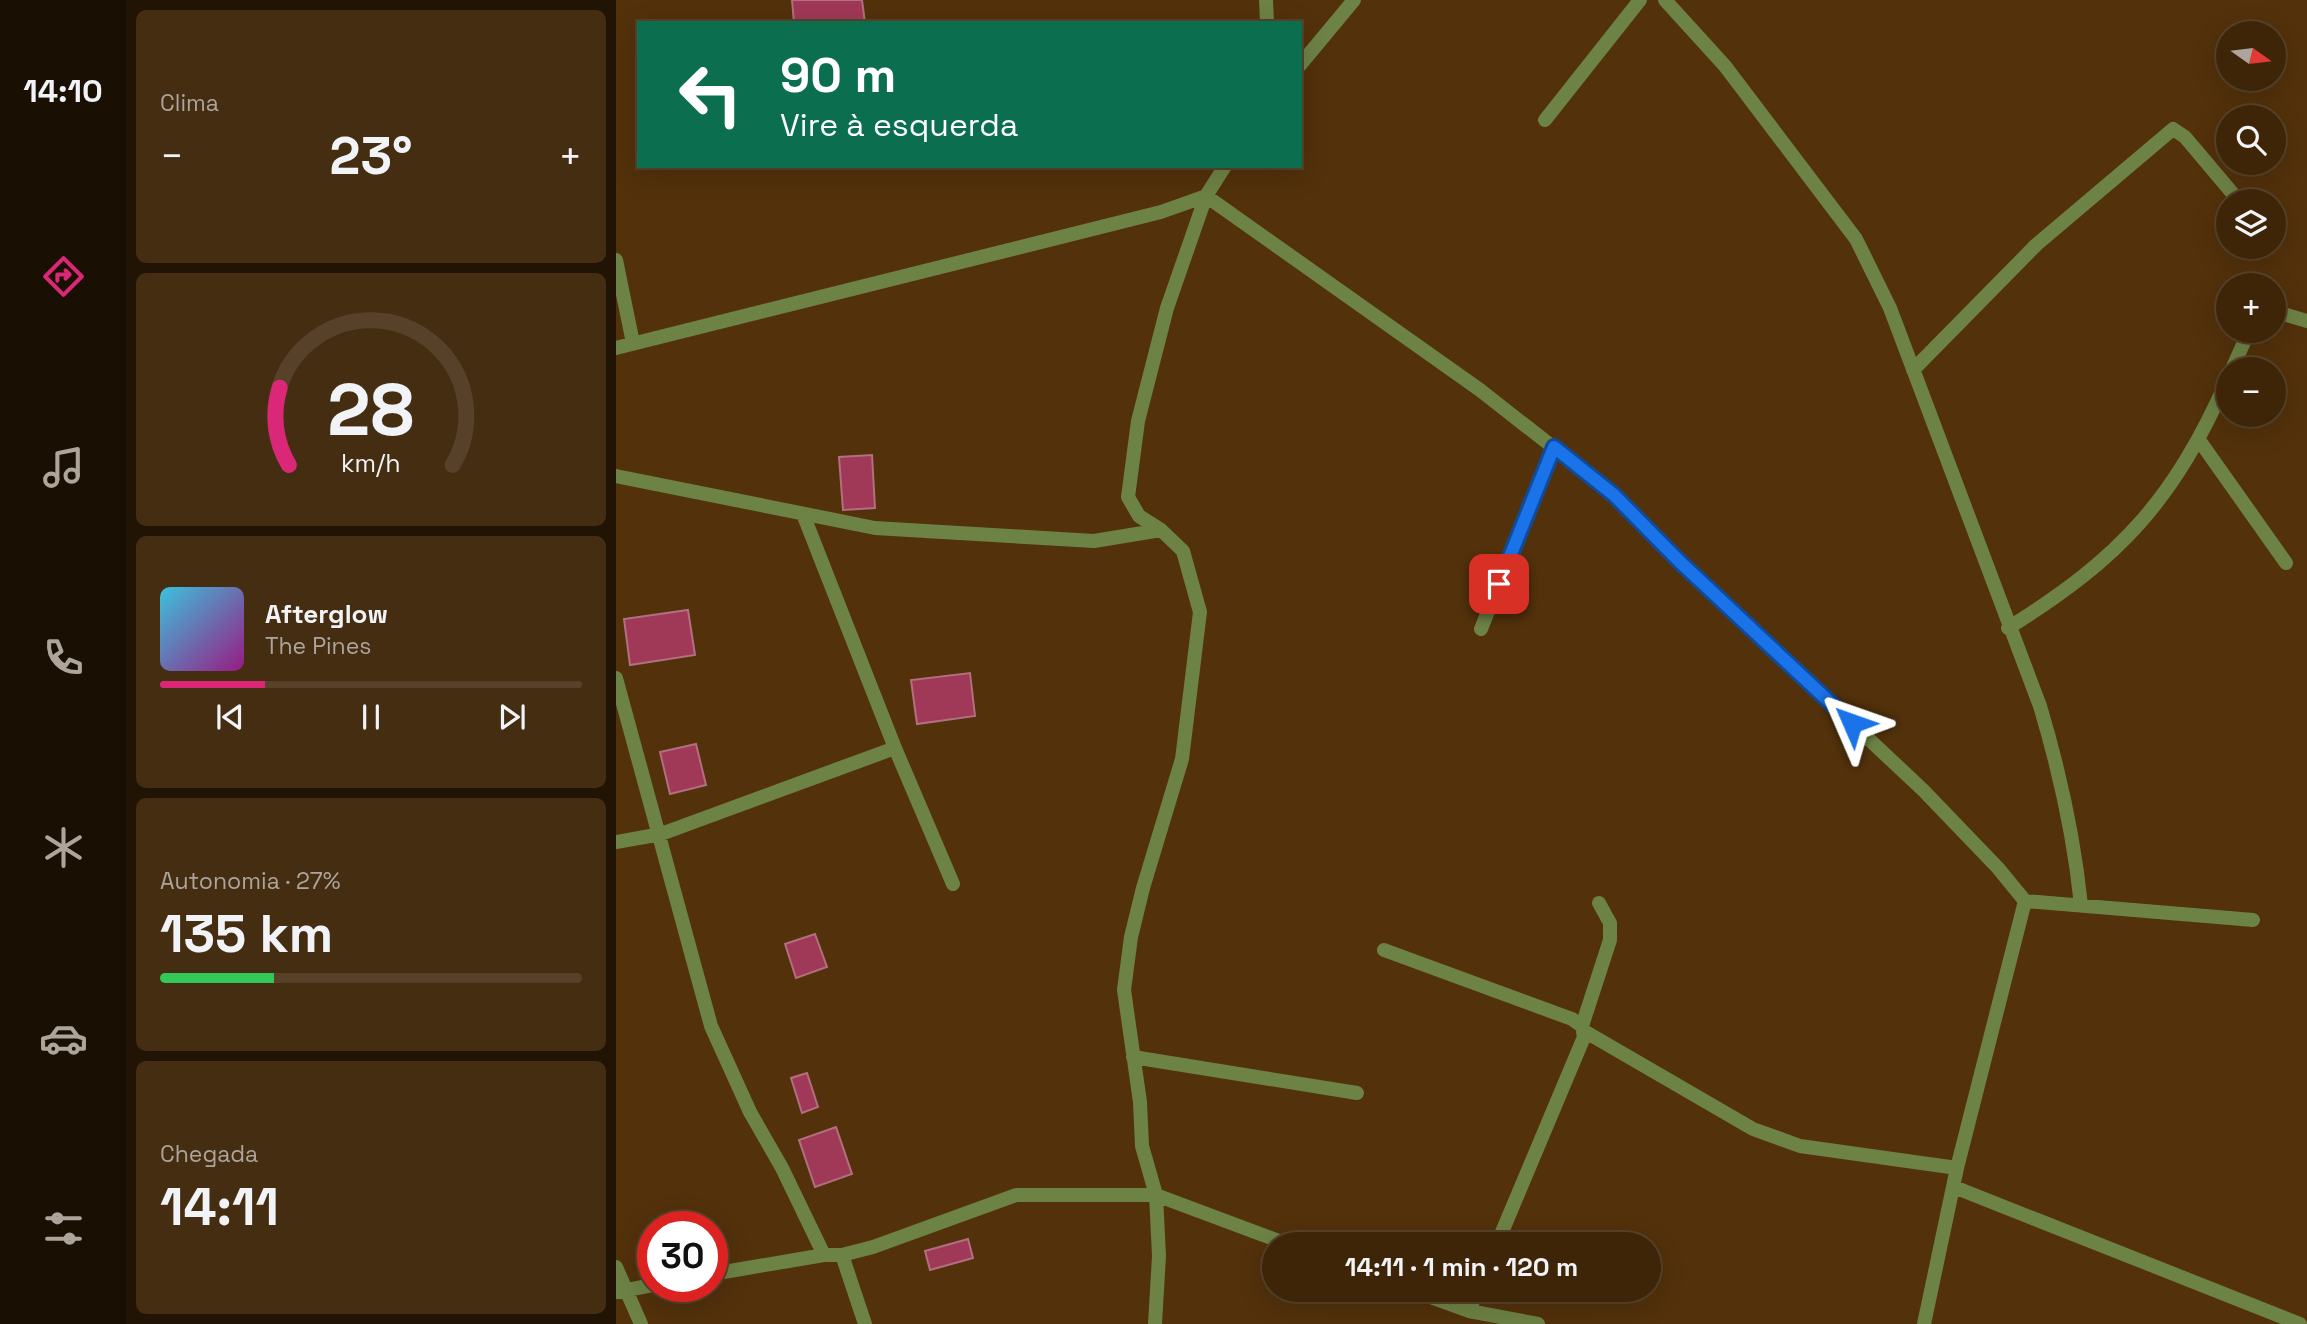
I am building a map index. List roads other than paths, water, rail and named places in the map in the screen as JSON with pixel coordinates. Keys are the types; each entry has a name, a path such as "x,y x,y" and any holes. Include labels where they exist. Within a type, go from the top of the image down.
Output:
{"street":[{"path":"1266,0 1267,21"},
{"path":"1302,63 1354,0"},
{"path":"1545,120 1640,0"},
{"path":"1665,0 1725,66 1856,239 1891,307 2008,628 2040,706 2060,773 2074,839 2081,905"},
{"path":"1913,370 2036,245 2173,130 2185,137 2229,189"},
{"path":"1155,1324 1159,1256 1156,1195 1142,1146 1140,1102 1124,990 1131,937 1182,759 1200,612 1183,551 1161,530 1139,516 1128,497 1138,421 1167,308 1206,196 1225,168"},
{"path":"616,348 1161,212 1206,196"},
{"path":"1206,196 1479,390 1614,495 1679,561 1923,790 1998,868 2025,901 2253,920"},
{"path":"616,260 633,344"},
{"path":"2286,315 2307,321"},
{"path":"2008,628 2062,594 2116,551 2159,502 2199,440 2216,404"},
{"path":"2199,440 2286,563"},
{"path":"1480,629 1554,447"},
{"path":"616,476 875,528 1094,541 1161,530"},
{"path":"803,514 895,748 953,884"},
{"path":"616,678 661,834 711,1026 750,1112 782,1168 824,1255"},
{"path":"616,842 661,834 895,748"},
{"path":"1924,1324 1957,1168 2025,901"},
{"path":"1502,1232 1583,1029 1610,940 1610,923 1599,903"},
{"path":"1384,950 1572,1019 1583,1029 1753,1129 1800,1146 1957,1168"},
{"path":"1133,1057 1357,1093"},
{"path":"1954,1187 2300,1324"},
{"path":"728,1271 824,1255 842,1255 873,1247 1016,1195 1156,1195 1262,1235"},
{"path":"842,1255 865,1324"},
{"path":"616,1266 622,1290 641,1324"},
{"path":"1444,1302 1469,1311 1538,1324"},
{"path":"1469,1311 1473,1302"}]}
